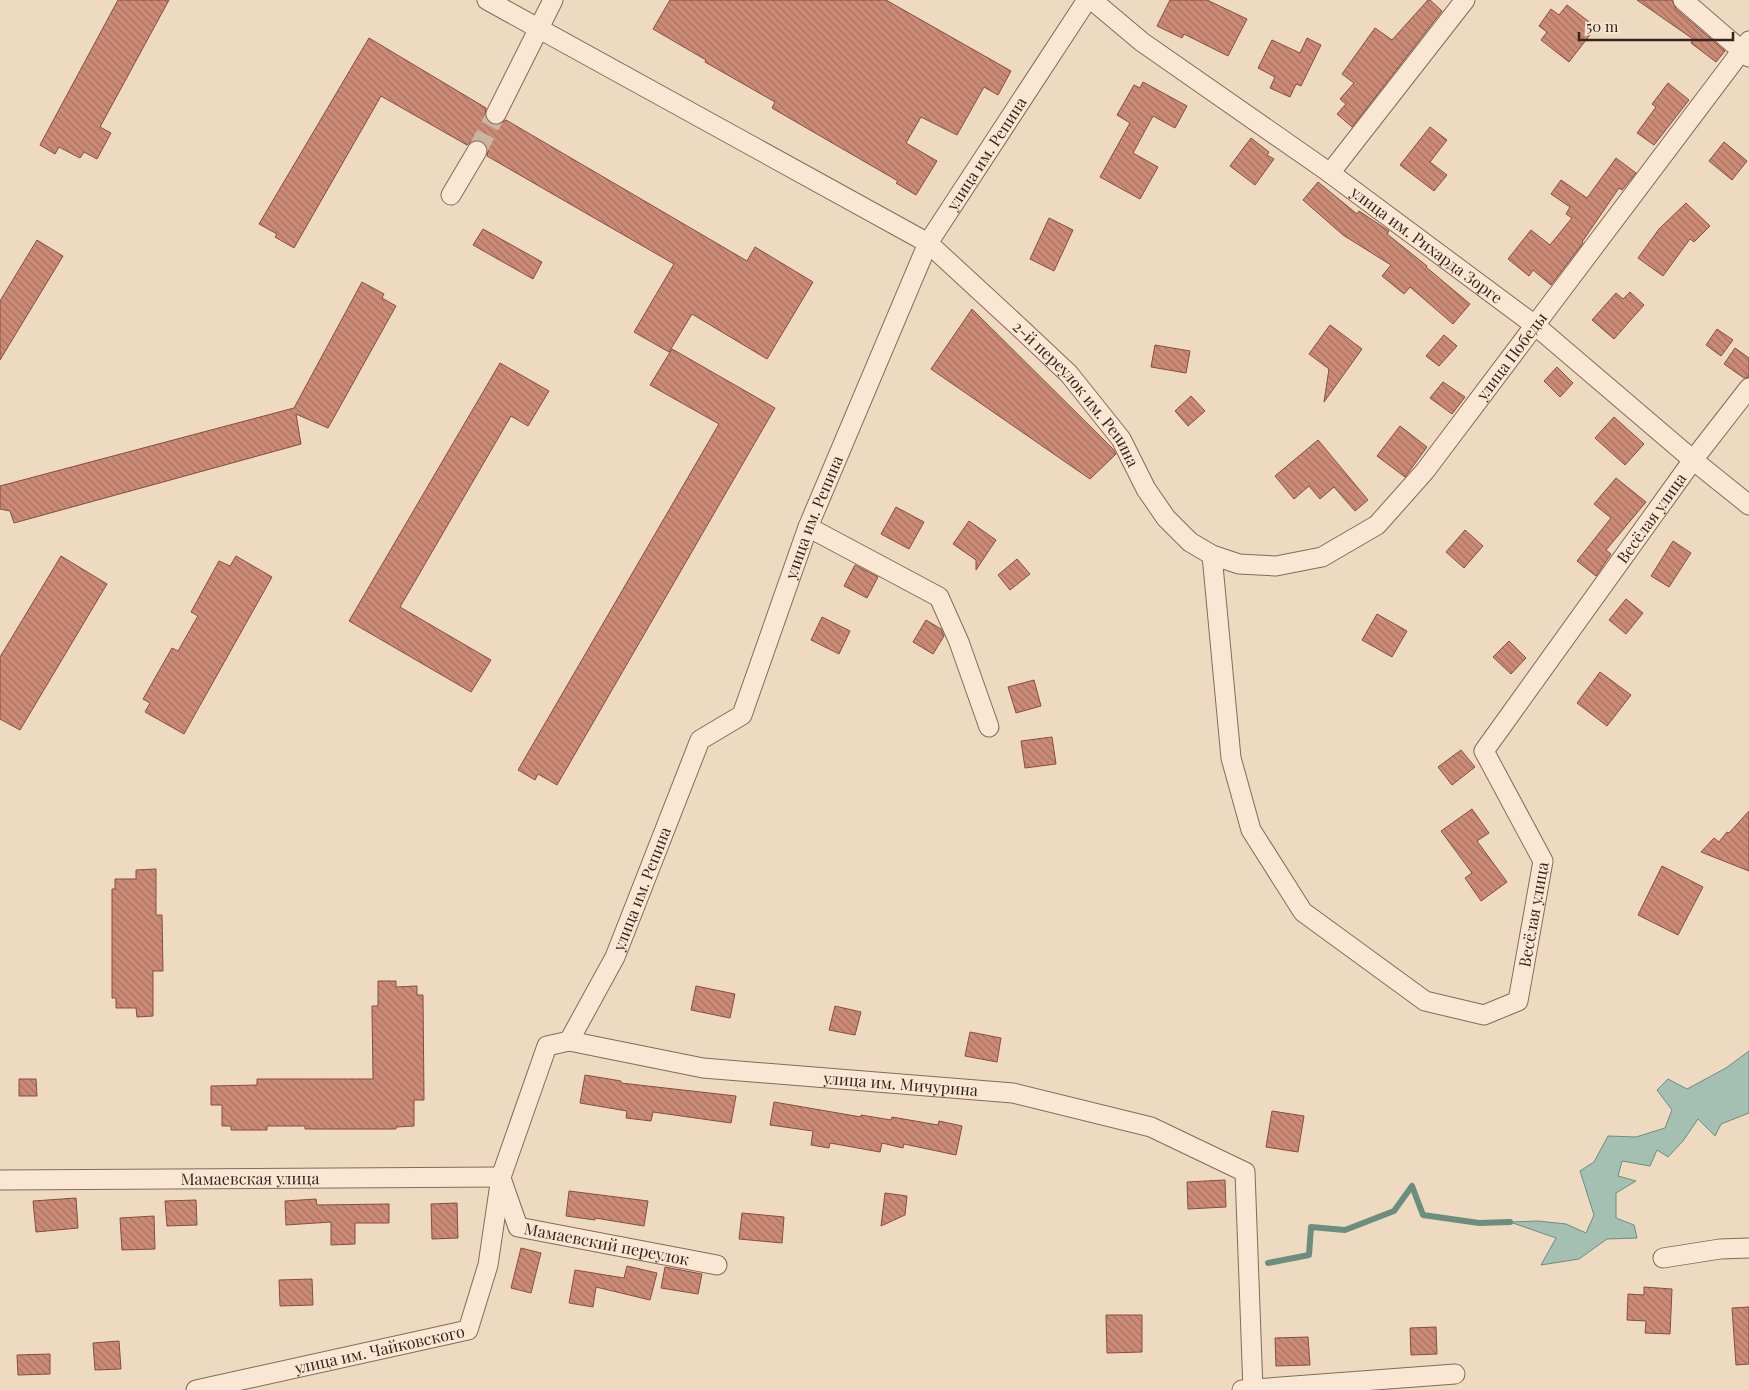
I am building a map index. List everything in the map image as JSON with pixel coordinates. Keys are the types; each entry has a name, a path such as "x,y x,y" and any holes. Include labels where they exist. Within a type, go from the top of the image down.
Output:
{"street":[{"name":"2-й переулок им. Репина","path":"486,0 928,243 1069,374 1120,439 1146,489 1166,518 1190,542 1212,555"},
{"path":"496,114 553,0"},
{"name":"улица им. Репина","path":"569,1040 615,957 700,740 742,715 808,527 928,243 1088,0"},
{"name":"улица им. Рихарда Зорге","path":"1092,0 1142,42 1330,173 1536,326 1693,460 1749,505"},
{"path":"1330,173 1466,0"},
{"path":"1683,0 1746,50"},
{"name":"улица Победы","path":"1212,555 1239,564 1276,566 1322,557 1377,525 1425,471 1746,50"},
{"path":"451,195 477,150"},
{"name":"Весёлая улица","path":"1212,555 1231,758 1251,830 1303,912 1425,1001 1484,1015 1518,1001 1543,861 1484,751 1693,460 1749,388"},
{"path":"808,527 939,597 959,642 989,727"},
{"name":"улица им. Мичурина","path":"501,1177 547,1046 569,1040 703,1068 1013,1092 1151,1128 1246,1172 1249,1390"},
{"name":"Мамаевская улица","path":"0,1180 501,1177"},
{"name":"Мамаевский переулок","path":"501,1177 518,1227 717,1265"},
{"name":"улица им. Чайковского","path":"196,1390 468,1330 488,1265 501,1177"},
{"path":"1663,1258 1720,1249 1749,1248"},
{"path":"1249,1390 1455,1374"}],"shaded area":[{"path":"1749,1051 1749,1113 1721,1124 1715,1136 1698,1119 1683,1141 1668,1157 1657,1150 1650,1166 1622,1161 1618,1176 1636,1181 1616,1193 1616,1218 1634,1225 1637,1238 1607,1239 1579,1259 1541,1265 1556,1238 1510,1222 1538,1221 1566,1224 1586,1233 1594,1215 1580,1171 1594,1162 1608,1136 1636,1137 1665,1128 1672,1110 1657,1090 1668,1079 1687,1089 1726,1068"}],"building":[{"path":"118,0 169,0 100,127 111,133 97,159 84,152 80,158 59,147 55,154 40,145"},
{"path":"670,0 886,0 1011,71 998,95 984,87 957,135 921,117 906,143 937,161 916,195 896,183 898,181 772,108 775,102 705,62 706,60 653,29"},
{"path":"1170,0 1207,0 1247,19 1228,56 1184,34 1182,38 1157,26"},
{"path":"1428,0 1442,11 1352,127 1337,114 1346,104 1340,99 1354,83 1342,74 1375,28 1392,40"},
{"path":"1637,0 1672,0 1676,9 1725,51 1716,62 1691,43 1693,39"},
{"path":"1567,5 1596,27 1569,62 1541,40 1547,32 1539,26 1551,9 1559,15"},
{"path":"369,38 486,108 486,120 491,124 497,125 506,120 747,261 755,247 813,282 767,359 692,314 669,352 634,332 674,264 487,156 487,146 482,141 472,141 467,145 381,96 294,248 275,237 277,234 259,224"},
{"path":"1307,38 1321,45 1301,86 1296,84 1290,97 1270,88 1275,77 1258,68 1272,40 1300,53"},
{"path":"1143,82 1187,106 1175,128 1153,116 1133,153 1158,167 1140,199 1100,177 1130,123 1117,115 1134,85 1140,88"},
{"path":"1668,83 1689,100 1654,145 1637,133 1656,107 1652,104"},
{"path":"1430,127 1447,140 1430,162 1447,175 1434,191 1400,165"},
{"path":"1251,138 1269,152 1267,155 1274,159 1255,185 1230,166"},
{"path":"1724,142 1747,161 1732,180 1709,161"},
{"path":"1616,158 1636,173 1622,190 1619,188 1583,243 1551,285 1533,270 1529,276 1508,259 1531,230 1550,245 1572,218 1566,214 1570,207 1551,194 1561,180 1587,198"},
{"path":"1318,182 1357,214 1359,211 1389,231 1387,234 1470,304 1453,324 1410,287 1404,294 1382,276 1391,265 1343,235 1303,200"},
{"path":"1686,203 1710,226 1694,242 1690,239 1663,276 1638,258 1659,229"},
{"path":"1049,218 1073,230 1054,271 1030,259"},
{"path":"483,229 542,262 533,279 473,245"},
{"path":"37,240 63,256 0,360 0,301"},
{"path":"362,282 384,294 382,298 396,306 328,428 296,414 301,444 14,523 10,511 0,509 0,486 294,408"},
{"path":"1630,292 1644,305 1614,339 1592,320 1616,293 1623,299"},
{"path":"972,309 1113,449 1116,454 1090,479 931,369"},
{"path":"1330,325 1362,349 1324,402 1329,369 1309,354"},
{"path":"1717,329 1733,340 1721,356 1706,345"},
{"path":"1444,335 1457,346 1439,366 1426,356"},
{"path":"1155,345 1190,351 1186,373 1151,367"},
{"path":"1735,348 1749,358 1749,377 1744,378 1724,364"},
{"path":"672,349 775,408 557,785 538,774 535,780 518,770 719,424 650,385"},
{"path":"500,363 549,391 528,426 511,416 400,607 491,660 471,692 349,621"},
{"path":"1557,367 1573,383 1560,397 1544,381"},
{"path":"1443,382 1465,397 1452,414 1430,398"},
{"path":"1191,396 1205,411 1188,426 1175,411"},
{"path":"1614,417 1644,444 1625,465 1595,438"},
{"path":"1400,426 1427,447 1405,477 1377,456"},
{"path":"1318,440 1368,500 1355,511 1334,487 1320,499 1309,486 1294,499 1275,476"},
{"path":"1616,478 1646,502 1606,550 1611,554 1596,576 1577,561 1611,518 1594,504"},
{"path":"896,507 924,522 909,549 881,534"},
{"path":"969,521 996,540 976,570 976,560 953,544"},
{"path":"1465,530 1483,546 1464,568 1446,552"},
{"path":"1673,541 1691,553 1669,587 1651,576"},
{"path":"61,556 107,584 20,730 0,719 0,657"},
{"path":"236,556 272,577 184,734 145,712 150,703 143,699 172,648 178,651 198,616 191,612 219,561 230,566"},
{"path":"1017,559 1030,574 1010,590 998,575"},
{"path":"855,565 878,577 867,598 844,586"},
{"path":"1626,599 1643,613 1626,634 1609,620"},
{"path":"1377,614 1407,631 1392,657 1362,640"},
{"path":"822,617 850,631 839,654 811,640"},
{"path":"926,620 941,629 944,636 933,654 913,642"},
{"path":"1509,641 1526,658 1511,674 1493,657"},
{"path":"1600,672 1631,695 1607,726 1577,703"},
{"path":"1034,680 1041,706 1016,713 1008,687"},
{"path":"1052,737 1056,764 1025,768 1021,741"},
{"path":"1461,750 1475,767 1452,785 1438,767"},
{"path":"1472,809 1489,833 1477,841 1507,882 1481,901 1465,878 1472,873 1441,831"},
{"path":"1749,811 1749,871 1701,852 1714,838 1719,842"},
{"path":"1662,866 1703,887 1678,935 1638,915"},
{"path":"156,869 156,915 162,915 163,971 153,971 153,1016 137,1017 136,1008 116,1008 116,998 112,998 112,889 115,889 115,879 136,879 136,870"},
{"path":"378,981 396,981 396,987 417,986 417,995 423,995 424,1100 414,1100 414,1126 396,1127 396,1129 305,1129 305,1126 267,1126 267,1130 231,1130 231,1126 222,1126 222,1105 211,1105 211,1086 257,1085 257,1079 373,1079 372,1006 378,1006"},
{"path":"696,986 735,994 730,1018 691,1010"},
{"path":"835,1006 861,1012 855,1035 829,1030"},
{"path":"970,1032 1001,1038 997,1062 965,1056"},
{"path":"585,1075 621,1081 621,1083 736,1096 731,1123 653,1112 651,1121 626,1118 627,1111 580,1103"},
{"path":"19,1079 36,1079 37,1096 19,1096"},
{"path":"774,1102 861,1117 861,1115 891,1120 892,1117 938,1125 939,1121 962,1126 956,1155 904,1144 903,1148 882,1143 880,1152 830,1143 829,1148 811,1145 813,1131 770,1125"},
{"path":"1272,1111 1304,1116 1298,1152 1266,1147"},
{"path":"1225,1180 1226,1207 1188,1209 1187,1182"},
{"path":"569,1191 648,1201 644,1226 595,1218 595,1220 566,1216"},
{"path":"885,1193 907,1196 905,1215 881,1226"},
{"path":"76,1198 78,1228 36,1232 33,1201"},
{"path":"316,1199 317,1205 389,1204 389,1223 355,1223 355,1244 331,1245 331,1222 286,1225 285,1201"},
{"path":"196,1200 197,1225 167,1226 165,1201"},
{"path":"457,1203 458,1238 432,1239 431,1204"},
{"path":"742,1213 784,1217 782,1243 739,1239"},
{"path":"154,1216 155,1249 122,1250 120,1218"},
{"path":"521,1248 541,1253 531,1293 511,1288"},
{"path":"627,1266 657,1273 650,1300 596,1287 593,1307 569,1303 575,1270 624,1278"},
{"path":"665,1267 702,1274 698,1294 661,1288"},
{"path":"312,1279 313,1305 280,1306 279,1280"},
{"path":"1644,1287 1672,1289 1670,1334 1645,1333 1646,1321 1627,1320 1628,1294 1644,1295"},
{"path":"1749,1307 1749,1364 1736,1365 1732,1308"},
{"path":"1106,1315 1142,1315 1142,1352 1107,1353"},
{"path":"1436,1327 1437,1354 1411,1355 1410,1328"},
{"path":"1308,1337 1310,1365 1276,1366 1275,1338"},
{"path":"119,1341 121,1369 95,1370 93,1343"},
{"path":"50,1354 50,1374 18,1375 17,1355"}],"waterway":[{"path":"1268,1263 1309,1255 1311,1227 1345,1230 1394,1211 1412,1186 1423,1215 1479,1223 1510,1222"}],"tunnel":[{"path":"477,151 496,114"}]}
